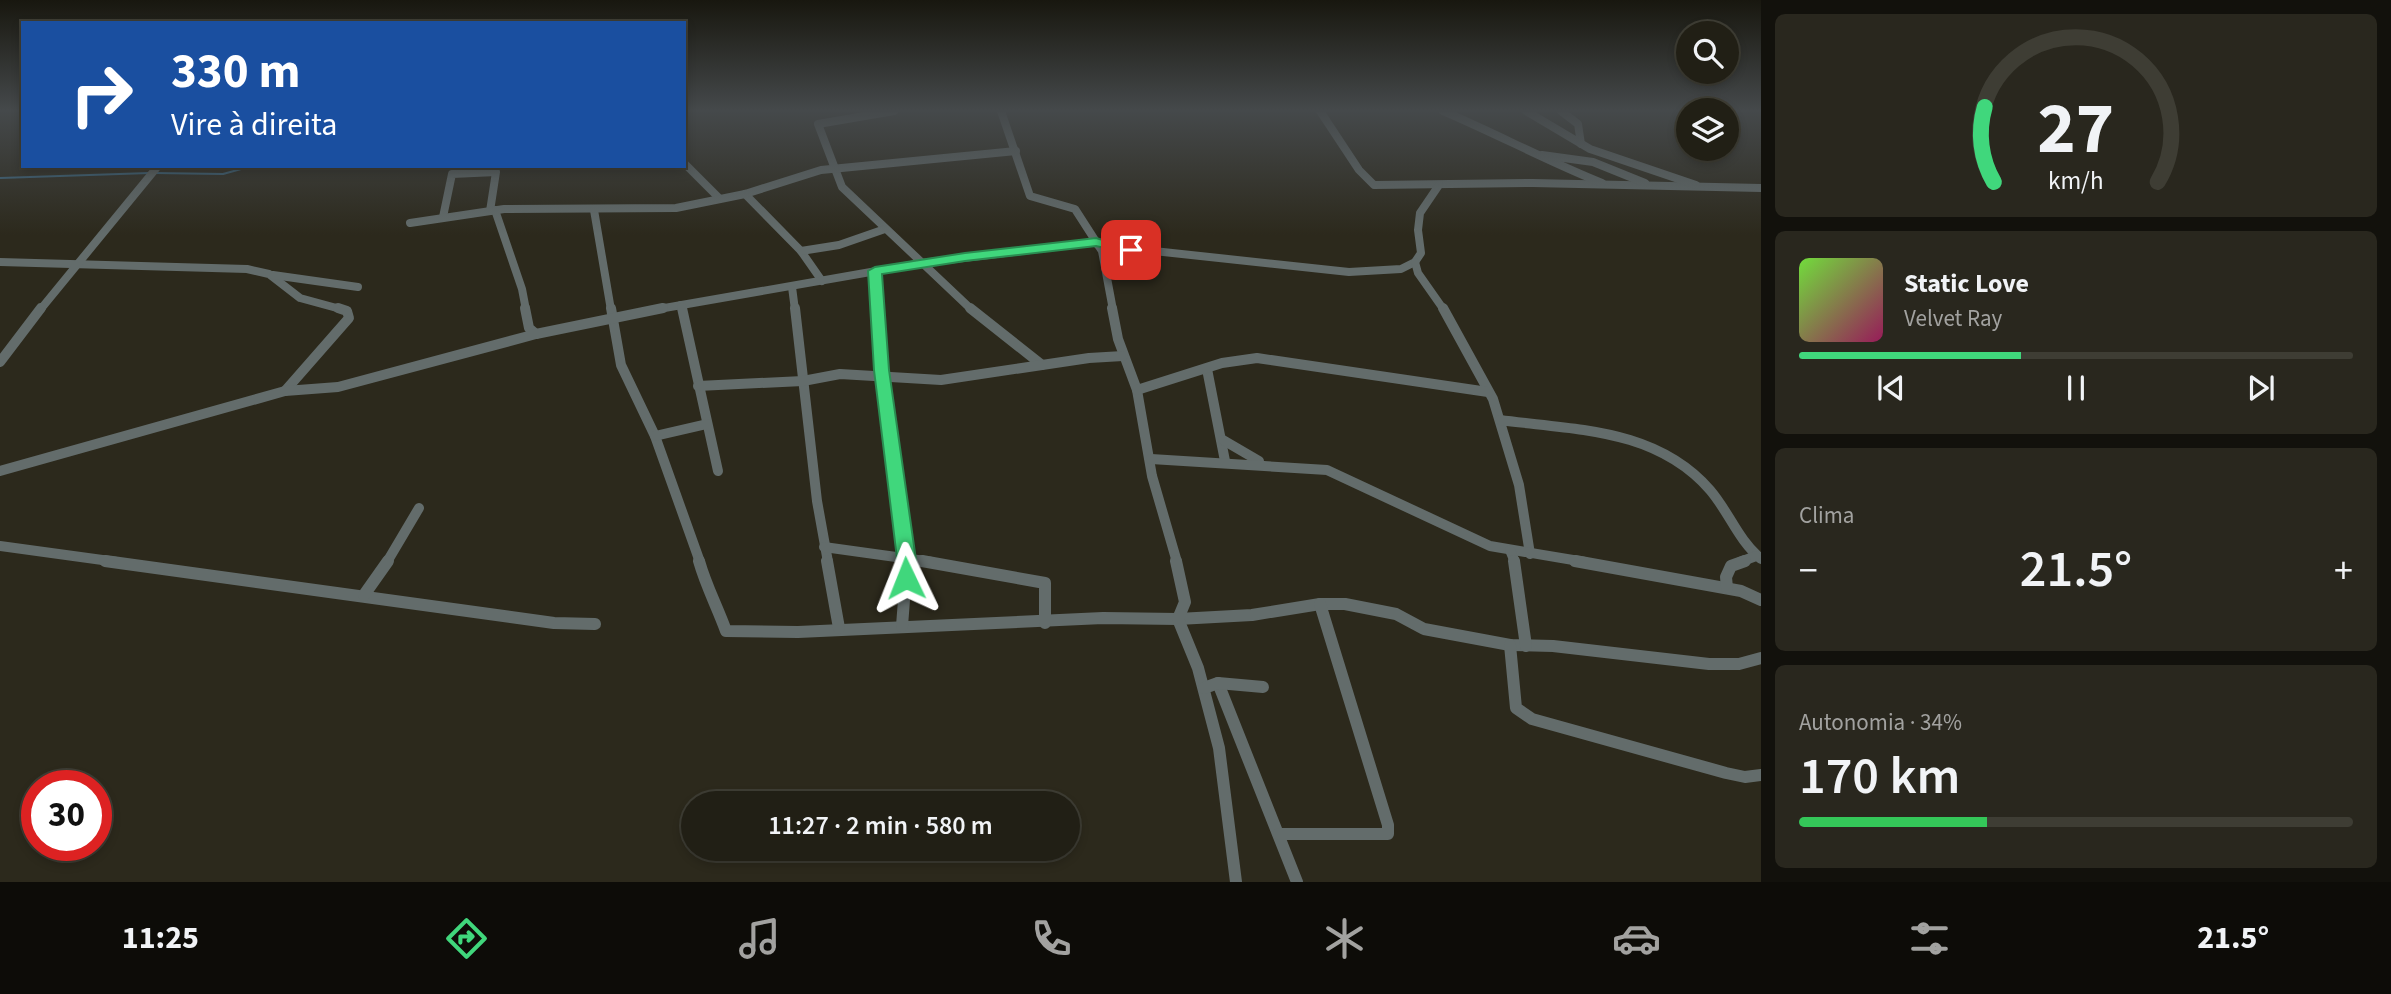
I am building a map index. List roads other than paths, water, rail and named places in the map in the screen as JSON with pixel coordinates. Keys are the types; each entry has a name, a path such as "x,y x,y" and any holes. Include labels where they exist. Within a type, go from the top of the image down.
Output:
{"street":[{"path":"833,152 836,168 847,194 954,296 1042,365"},
{"path":"410,223 493,211 660,209 745,194 797,176 836,168 997,152"},
{"path":"1016,152 1021,179 1030,196 1075,209 1097,244 1123,356 1137,390 1151,458 1152,476 1176,559 1185,602 1178,619 1204,688 1219,748 1236,882"},
{"path":"1349,152 1371,184 1761,188"},
{"path":"1528,152 1609,185"},
{"path":"1529,152 1593,162 1651,185"},
{"path":"1604,152 1700,187"},
{"path":"686,165 719,198"},
{"path":"0,362 75,265 156,168"},
{"path":"443,217 452,174 496,172 493,211 522,289 529,328 536,334"},
{"path":"0,471 285,391 338,387 536,334 681,304 922,263 1097,244 1148,254 1207,257 1314,272 1386,269 1415,262 1421,253 1416,234 1422,206 1433,199 1439,185"},
{"path":"745,194 801,251 822,281"},
{"path":"594,211 614,317 611,323 621,365 655,436 691,531 709,595 714,599 726,631 798,632 838,628 1045,623 1103,618 1178,619 1252,615 1320,604 1367,607 1396,614 1424,629 1510,645 1709,664 1739,664 1761,658"},
{"path":"801,251 839,245 885,229"},
{"path":"0,262 205,266 247,269 358,287"},
{"path":"1415,262 1493,399 1523,503 1530,554"},
{"path":"875,271 884,377 907,560 902,626"},
{"path":"269,274 300,298 329,304 347,311 350,315 285,391"},
{"path":"792,287 824,547 838,628"},
{"path":"681,304 718,471"},
{"path":"698,386 803,382 840,374 941,380 1123,356"},
{"path":"1137,390 1246,358 1488,392"},
{"path":"1207,369 1225,461"},
{"path":"1500,420 1619,438 1649,445 1671,456 1711,492 1758,557 1731,566 1727,588"},
{"path":"655,436 707,424"},
{"path":"1223,440 1269,465"},
{"path":"1151,458 1327,470 1471,540 1530,554 1727,588 1761,600"},
{"path":"364,595 372,587 419,508"},
{"path":"0,546 554,623 595,624"},
{"path":"824,547 883,553 907,560 938,561 1045,583 1045,623"},
{"path":"1510,550 1518,569 1526,646"},
{"path":"1279,834 1388,834 1388,825 1320,604"},
{"path":"1510,645 1516,708 1532,719 1726,773 1760,778"},
{"path":"1204,688 1218,683 1263,687"},
{"path":"1218,683 1297,882"}],"waterway":[{"path":"155,173 223,174 245,168"},
{"path":"0,178 149,173"}]}
